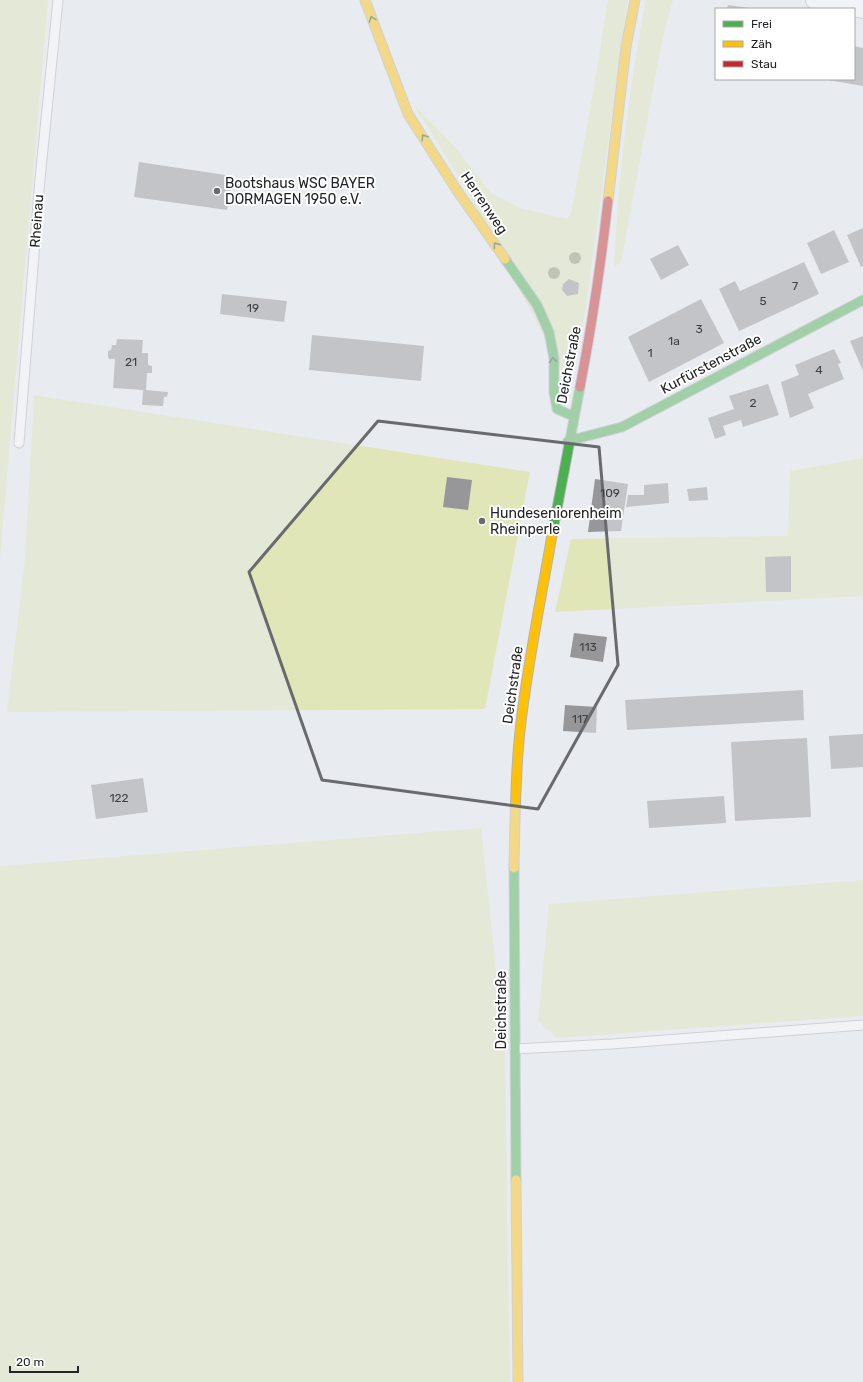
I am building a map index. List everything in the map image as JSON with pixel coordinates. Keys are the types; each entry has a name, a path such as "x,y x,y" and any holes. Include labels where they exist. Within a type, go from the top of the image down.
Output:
{"street":[{"name":"Herrenweg","path":"365,0 408,114 456,189 537,305 549,332 554,358 554,392 557,409 573,416"},
{"name":"Deichstraße","path":"518,1382 514,908 515,793 520,738 533,644 568,441 589,342 601,265 626,47 635,0"},
{"path":"815,0 863,9"},
{"name":"Kurfürstenstraße","path":"568,441 622,426 863,300"}],"lane":[{"name":"Rheinau","path":"19,443 40,179 58,0"},
{"path":"516,1049 612,1044 863,1025"}],"highlighted area":[{"path":"378,421 599,447 618,665 538,809 322,780 249,572"}],"green space":[{"path":"0,0 48,0 0,559"},
{"path":"608,0 628,0 585,312 567,399 564,398 561,369 465,186 413,104 455,147 492,194 520,208 567,219 571,214"},
{"path":"646,0 673,0 661,46 621,263 614,266 618,199 629,99"},
{"path":"34,395 530,472 485,709 7,712 25,558"},
{"path":"863,458 863,596 555,612 571,539 788,536 790,471"},
{"path":"481,828 505,1054 510,1382 0,1382 0,866"},
{"path":"863,880 863,1016 557,1038 538,1021 549,904"}],"building":[{"path":"728,5 750,8 727,8"},
{"path":"855,46 863,48 863,86 828,80 855,80"},
{"path":"139,162 232,176 227,210 134,197"},
{"path":"863,228 863,266 861,267 847,235"},
{"path":"834,230 849,262 821,274 807,243"},
{"path":"678,245 689,265 661,280 650,259"},
{"path":"804,262 819,294 739,331 719,289 735,281 740,291"},
{"path":"569,279 579,283 578,294 567,296 562,290 563,284"},
{"path":"222,294 287,301 284,322 220,314"},
{"path":"701,299 724,343 649,382 628,337"},
{"path":"312,335 424,346 421,381 309,370"},
{"path":"863,336 863,371 850,341"},
{"path":"117,339 143,340 142,353 148,353 148,365 152,366 152,373 147,373 146,390 168,392 167,397 164,397 163,406 142,405 143,390 113,388 115,359 109,359 108,351 111,350 112,345 116,345"},
{"path":"834,349 841,363 838,364 844,379 808,394 814,408 790,418 781,382 799,375 795,365"},
{"path":"768,384 779,415 743,427 741,420 723,426 726,435 715,439 708,418 734,409 729,396"},
{"path":"447,477 472,480 468,510 443,507"},
{"path":"595,479 628,484 621,531 588,532"},
{"path":"668,483 669,503 626,507 628,495 644,495 644,485"},
{"path":"707,487 708,500 689,501 687,489"},
{"path":"791,556 791,592 766,592 765,557"},
{"path":"574,633 607,637 603,662 570,657"},
{"path":"803,690 804,720 627,730 625,700"},
{"path":"565,705 597,707 596,733 563,731"},
{"path":"863,734 863,767 831,769 829,736"},
{"path":"807,738 811,817 735,821 731,742"},
{"path":"143,778 148,812 96,819 91,785"},
{"path":"724,796 726,823 649,828 647,801"}],"traffic: fast":[{"path":"505,259 537,305 549,332 554,358 554,392 557,409 573,416"},
{"path":"568,441 622,427 863,300"},
{"path":"552,535 580,387"},
{"path":"514,868 516,1180"}],"traffic: slow":[{"path":"365,0 408,114 456,189 505,259"},
{"path":"608,201 626,47 635,0"},
{"path":"514,868 518,748 530,657 552,535"},
{"path":"516,1180 518,1382"}],"traffic: jam":[{"path":"580,387 596,294 608,201"}],"place":[{"name":"Bootshaus WSC BAYER DORMAGEN 1950 e.V.","path":"217,191"},
{"name":"Hundeseniorenheim Rheinperle","path":"482,521"}]}
